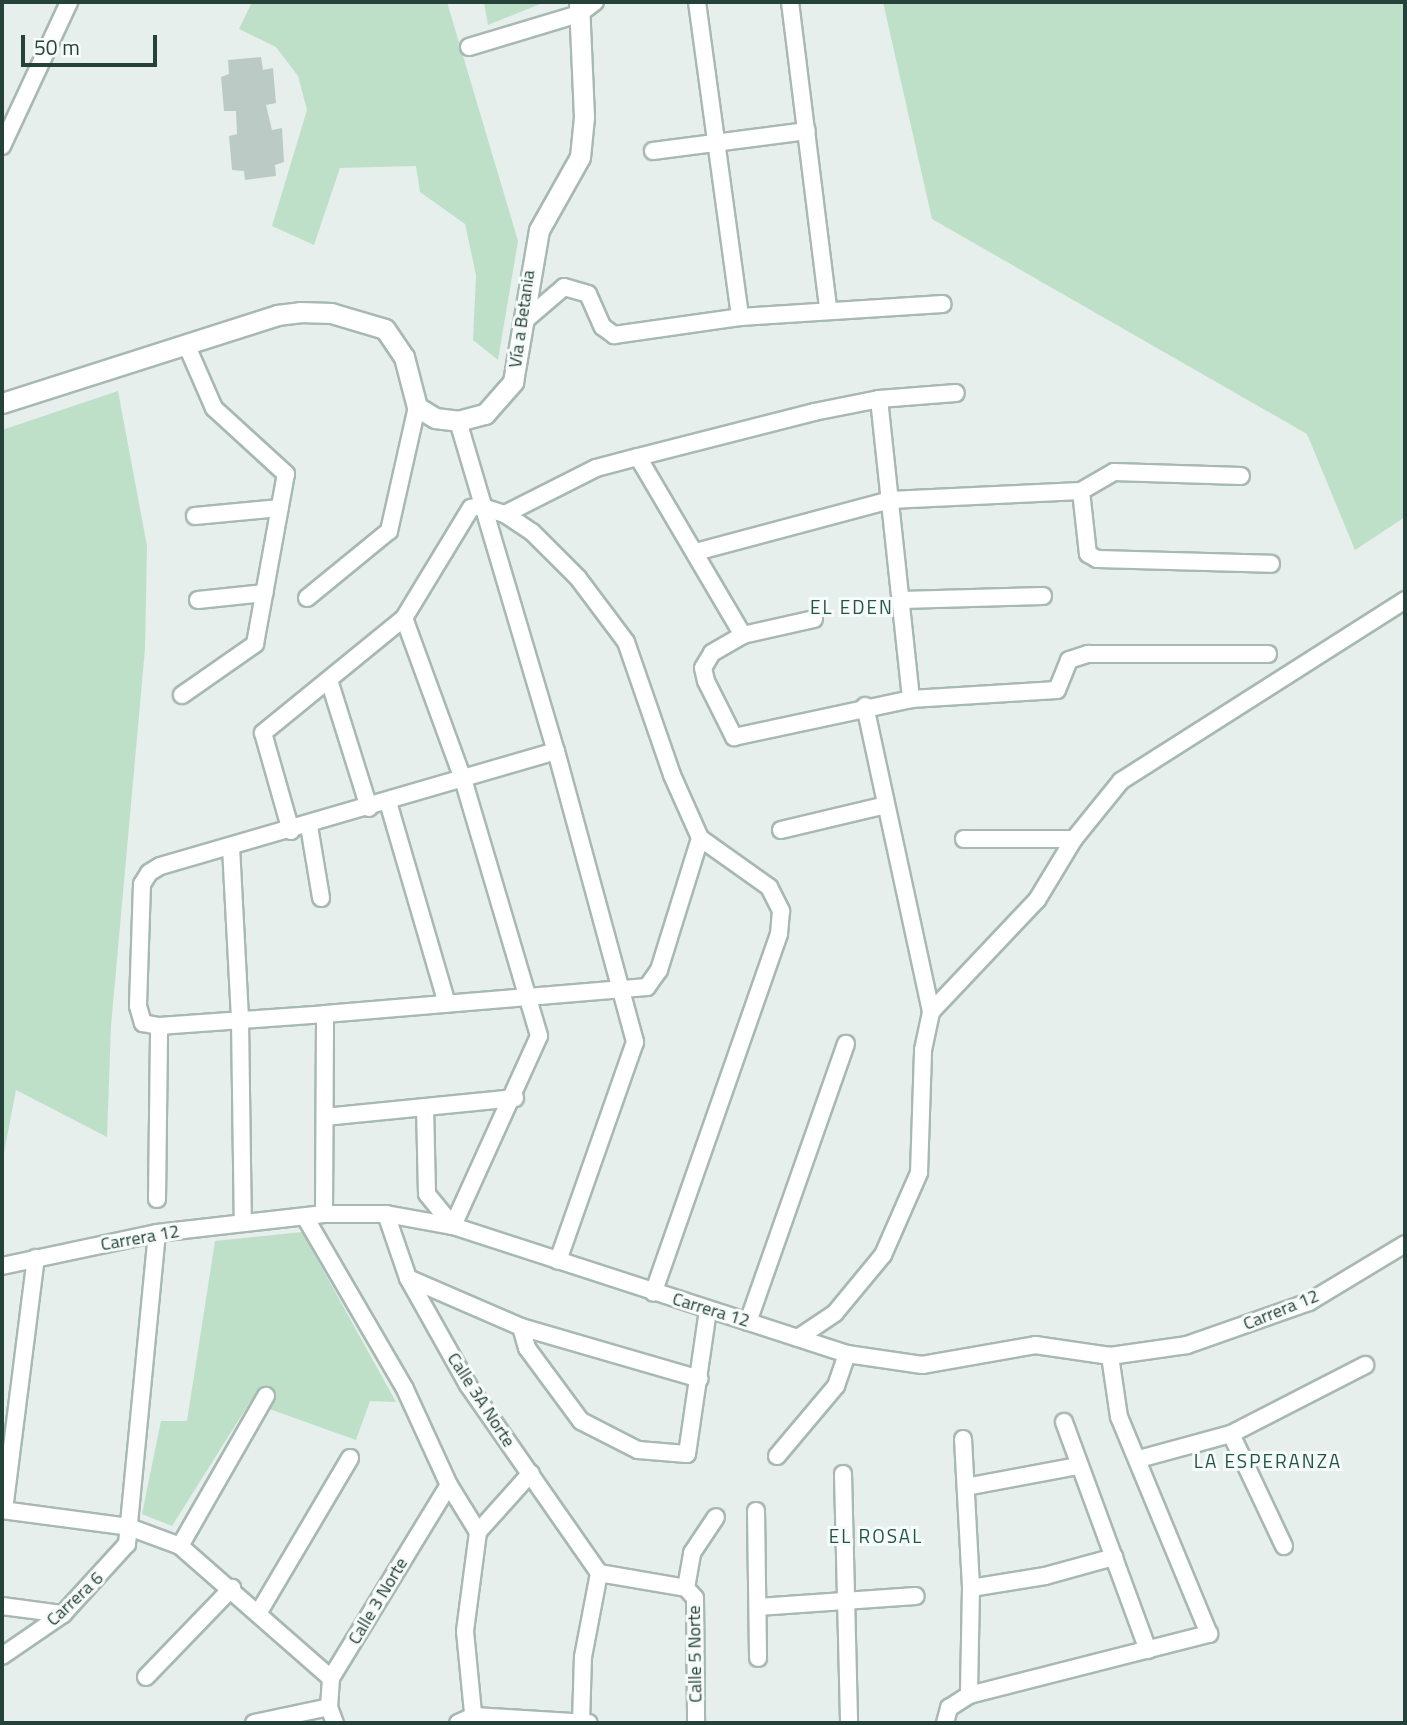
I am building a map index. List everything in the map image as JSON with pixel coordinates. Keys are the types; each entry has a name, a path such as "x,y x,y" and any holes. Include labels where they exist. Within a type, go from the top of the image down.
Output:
{"street":[{"path":"2,146 69,2"},
{"path":"469,47 595,2"},
{"path":"697,2 740,317"},
{"path":"790,2 828,309"},
{"name":"Vía a Betania","path":"458,421 485,414 498,405 513,382 521,355 522,323 539,230 580,157 579,8"},
{"path":"653,152 807,131"},
{"path":"522,323 564,287 588,294 603,327 614,335 740,317 828,309 943,304"},
{"path":"2,403 289,313 331,313 370,322 399,345 417,407 389,531 307,598"},
{"path":"182,695 255,643 286,474 214,408 186,344"},
{"path":"505,514 596,468 879,399 956,393"},
{"path":"879,399 911,699"},
{"path":"417,407 435,418 458,421 480,506 556,751 624,991 635,1042 558,1261"},
{"path":"638,457 743,635"},
{"path":"696,552 890,500 1081,491 1114,472 1241,476"},
{"path":"1081,491 1088,554 1097,559 1270,564"},
{"path":"290,831 263,733 404,618 466,513 480,506 505,514 532,532 578,578 626,642 672,775 700,838 769,887 780,911 779,934 653,1293"},
{"path":"195,516 280,508"},
{"path":"198,600 265,593"},
{"path":"901,600 1043,596"},
{"path":"931,1012 1037,900 1073,839 1121,781 1405,600"},
{"path":"404,618 463,779 531,999 539,1036 515,1098 453,1226 427,1194 425,1107"},
{"path":"814,619 743,635 712,653 703,668 734,737 865,706 911,699 1057,690 1069,660 1088,654 1268,654"},
{"path":"329,680 369,807"},
{"path":"798,1338 835,1313 883,1255 919,1173 923,1050 931,1012 865,706"},
{"path":"556,751 309,826 160,866 142,884 138,1006 143,1023 159,1026 531,999 624,991 654,982 700,838"},
{"path":"388,802 446,1004"},
{"path":"781,830 886,805"},
{"path":"309,826 321,898"},
{"path":"964,839 1073,839"},
{"path":"231,847 240,1019 243,1222"},
{"path":"324,1214 325,1014"},
{"path":"157,1199 159,1026"},
{"path":"748,1322 846,1044"},
{"path":"325,1117 515,1098"},
{"name":"Carrera 12","path":"2,1266 157,1233 324,1214 386,1214 453,1226 847,1354 922,1365 1035,1345 1110,1356 1187,1345 1309,1302 1405,1244"},
{"name":"Calle 3A Norte","path":"386,1214 408,1278 468,1385 599,1573"},
{"path":"305,1217 405,1389 449,1485 478,1532"},
{"name":"Carrera 6","path":"2,1656 63,1614 124,1551 129,1527 157,1233"},
{"path":"36,1258 3,1510 129,1527 180,1546 260,1612 331,1678"},
{"path":"408,1278 521,1326 699,1379"},
{"path":"521,1326 527,1348 581,1421 638,1450 687,1454 708,1310"},
{"path":"777,1456 836,1386 847,1354"},
{"path":"945,1723 949,1708 969,1695 1209,1634 1119,1417 1110,1356"},
{"path":"1139,1460 1231,1434 1365,1366"},
{"path":"180,1546 266,1396"},
{"path":"1064,1422 1077,1466 1114,1556 1148,1650"},
{"path":"1231,1434 1284,1546"},
{"path":"963,1439 971,1588 969,1695"},
{"path":"260,1612 350,1458"},
{"path":"965,1487 1077,1466"},
{"path":"474,1720 465,1631 478,1532 531,1473"},
{"path":"843,1474 849,1723"},
{"name":"Calle 3 Norte","path":"335,1723 329,1707 331,1678 449,1485"},
{"path":"757,1511 758,1658"},
{"path":"458,1723 474,1720 584,1723 583,1657 599,1573 686,1588 692,1553 716,1517"},
{"path":"971,1588 1045,1576 1114,1556"},
{"path":"146,1677 232,1588"},
{"name":"Calle 5 Norte","path":"686,1588 695,1598 696,1723"},
{"path":"758,1607 916,1596"},
{"path":"2,1606 63,1614"},
{"path":"254,1723 329,1707"}],"green space":[{"path":"252,2 447,2 518,241 498,360 473,340 476,275 465,224 420,192 416,166 340,168 314,245 272,226 307,110 298,76 276,47 239,29"},
{"path":"484,2 545,2 488,25"},
{"path":"883,2 1405,2 1405,517 1355,550 1307,434 932,219"},
{"path":"118,391 147,546 145,649 111,1026 107,1137 16,1090 2,1163 2,430"},
{"path":"302,1232 396,1402 370,1401 356,1440 250,1402 172,1526 142,1514 161,1421 187,1421 215,1241"}],"building":[{"path":"261,57 263,70 273,68 276,103 266,105 272,130 282,128 284,162 275,165 276,176 245,180 244,171 232,170 229,136 237,134 236,111 224,111 221,77 229,74 228,60"}],"district":[{"name":"EL EDEN","path":"852,607"},
{"name":"LA ESPERANZA","path":"1268,1461"},
{"name":"EL ROSAL","path":"876,1536"}]}
